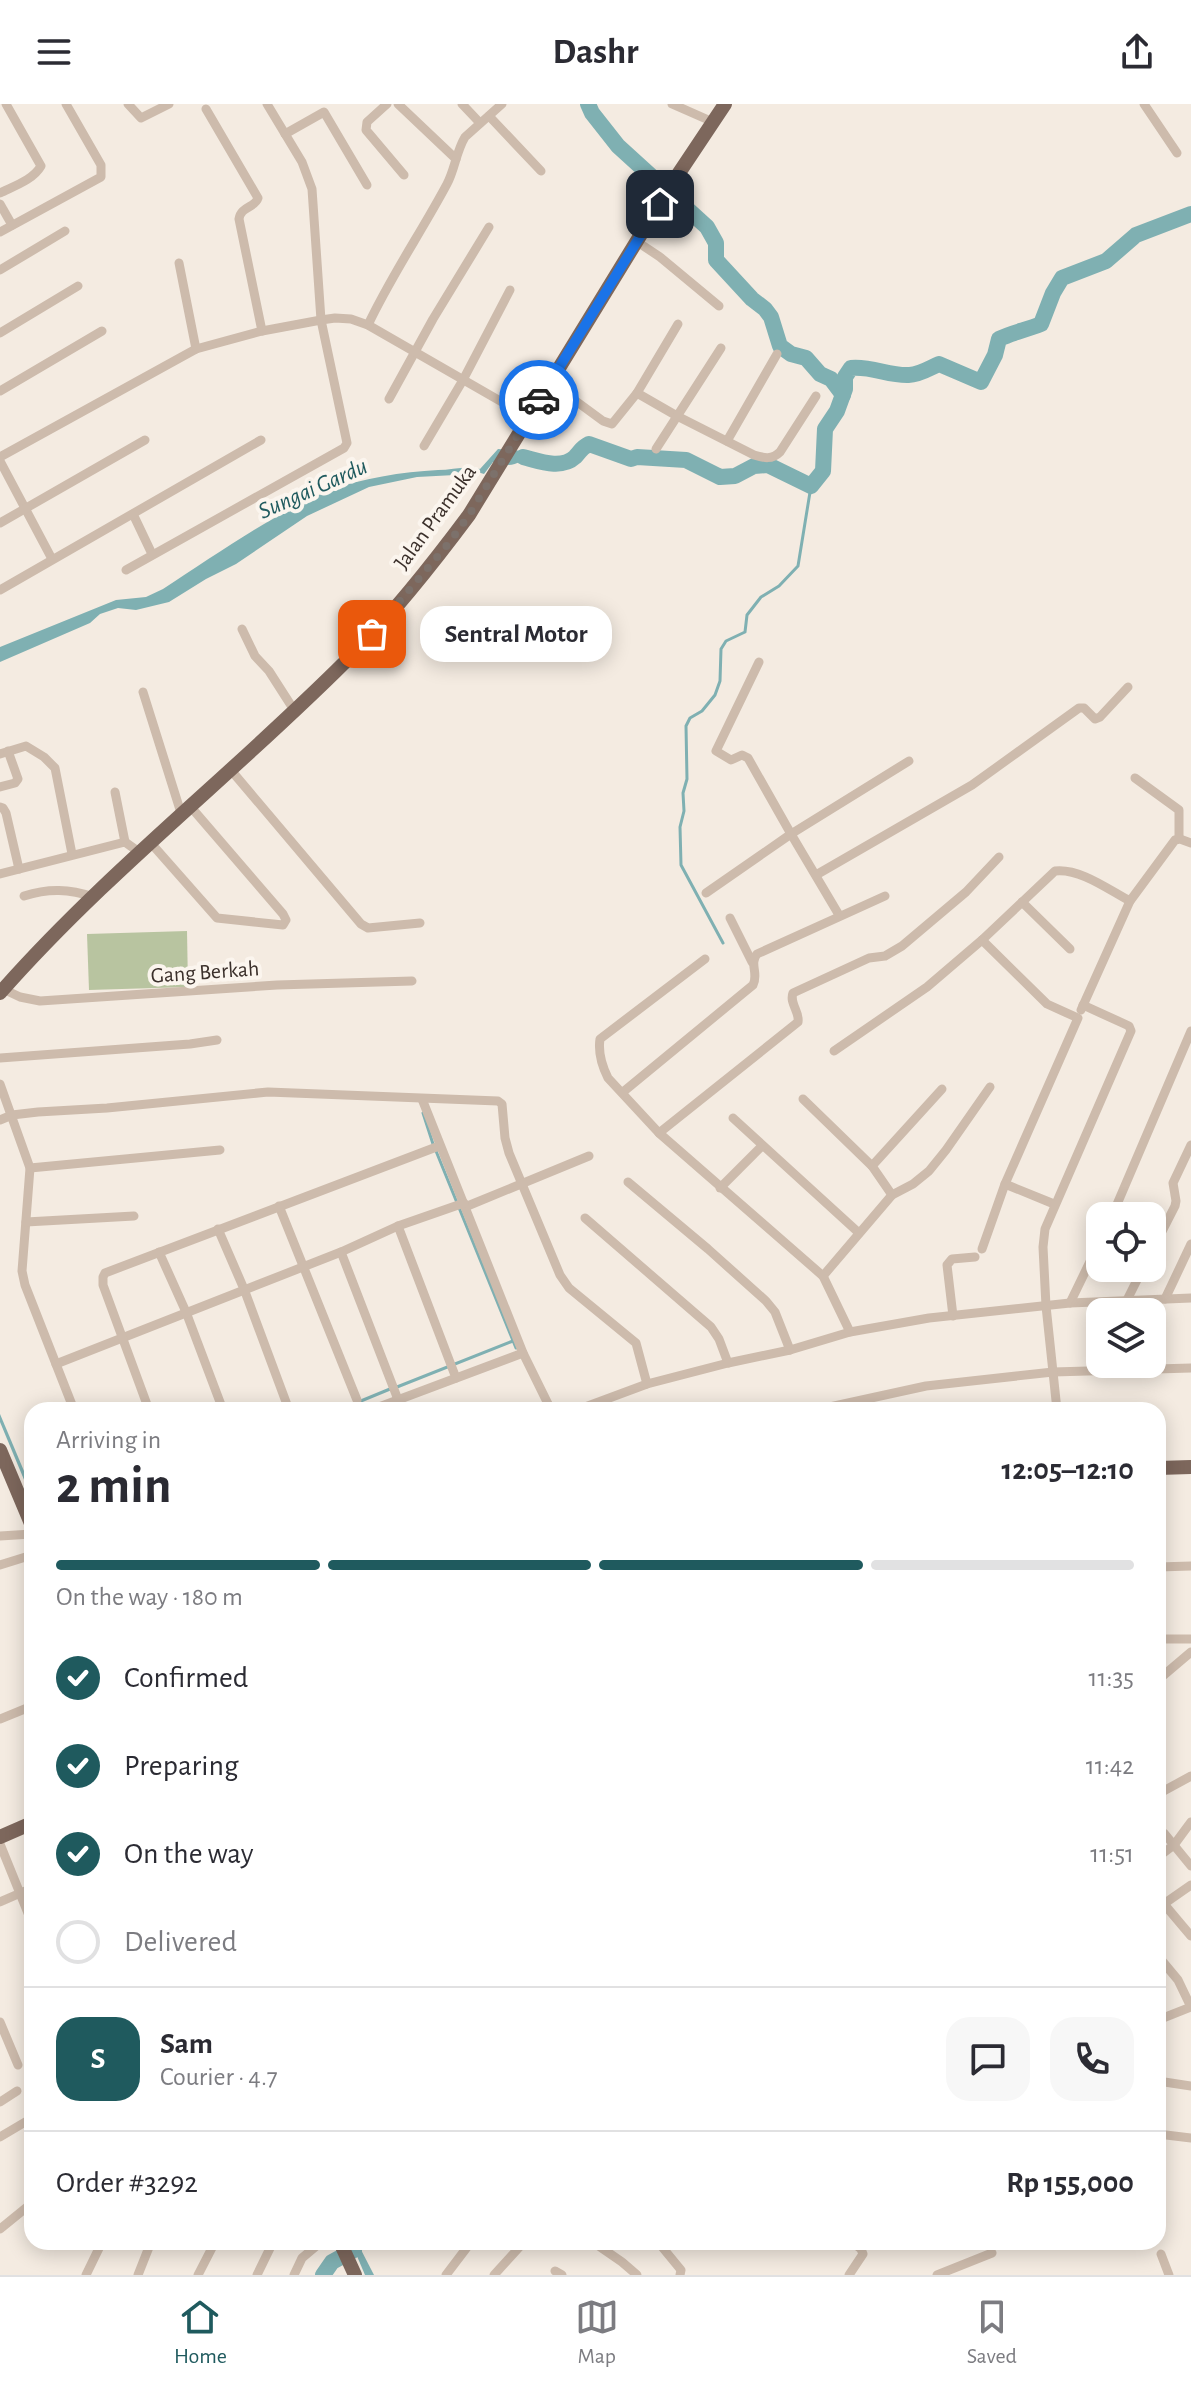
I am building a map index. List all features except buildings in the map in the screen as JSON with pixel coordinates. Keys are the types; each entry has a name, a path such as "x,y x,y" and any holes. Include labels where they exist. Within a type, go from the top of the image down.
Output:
{"main road":[{"name":"Jalan Pramuka","path":"2,991 144,847 294,710 385,619 456,534 636,241 725,104"},
{"path":"0,1450 24,1507"},
{"path":"1166,1468 1191,1467"},
{"path":"0,1837 24,1826"},
{"path":"344,2251 355,2275"}],"street":[{"path":"0,193 30,177 41,166 6,104"},
{"path":"0,232 101,177 101,165 66,104"},
{"path":"128,104 141,118 169,104"},
{"path":"126,570 346,446 321,320 312,189 302,162 267,104"},
{"path":"387,104 367,122 366,130 404,175"},
{"path":"398,104 456,159"},
{"path":"462,104 541,171"},
{"path":"368,325 415,236 448,182 465,137 502,104"},
{"path":"672,104 713,122"},
{"path":"1144,104 1177,153"},
{"path":"285,134 322,108 367,185"},
{"path":"206,109 258,198 256,203 243,209 239,219 262,331"},
{"path":"0,204 12,225"},
{"path":"389,399 489,227"},
{"path":"0,270 65,231"},
{"path":"636,241 719,306"},
{"path":"179,263 196,349"},
{"path":"0,333 78,286"},
{"path":"424,446 510,290"},
{"path":"52,559 0,459 196,349 262,331 335,318 351,319 368,325 528,417"},
{"path":"550,382 610,425 637,393 678,324"},
{"path":"0,391 102,331"},
{"path":"656,449 721,348"},
{"path":"727,441 777,354"},
{"path":"637,393 765,458 775,456 816,396"},
{"path":"0,523 145,440"},
{"path":"0,590 261,440"},
{"path":"133,514 152,554"},
{"path":"242,629 255,656 269,671 294,710"},
{"path":"759,662 716,751 731,760 742,755 748,758 839,915"},
{"path":"816,875 962,792 1079,708 1084,708 1095,719 1100,717 1128,687"},
{"path":"0,874 125,842 144,847 217,918 283,925 286,920 283,914 186,810 143,692"},
{"path":"0,787 15,783 18,779 4,752 26,746 44,757 55,768 72,854"},
{"path":"706,893 791,834 909,761"},
{"path":"230,769 361,924 368,928 420,923"},
{"path":"1135,778 1179,810 1179,838"},
{"path":"115,792 125,842"},
{"path":"0,807 5,809 19,869"},
{"path":"982,1249 1005,1184 1130,901 1173,841 1179,838 1191,843"},
{"path":"659,1133 798,1022 793,993 869,958 885,956 902,946 966,892 999,857"},
{"path":"834,1051 917,994 982,940 1055,871 1079,874 1130,901"},
{"path":"24,896 38,891 63,889 94,897"},
{"path":"752,962 760,951 885,896"},
{"path":"1022,902 1070,949"},
{"path":"623,1092 753,985 756,980 752,962 730,918"},
{"path":"982,940 1047,1004 1078,1018"},
{"path":"705,959 600,1039 605,1072 659,1133 823,1276 850,1332"},
{"name":"Gang Berkah","path":"2,991 40,1001 277,985 412,981"},
{"path":"1056,1402 1046,1306 1043,1238 1054,1204 1131,1031 1129,1026 1083,1005"},
{"path":"1118,1202 1191,1031"},
{"path":"0,1058 217,1040"},
{"path":"0,1084 30,1168 23,1266 25,1285 71,1402"},
{"path":"823,1276 892,1195 929,1171 990,1087"},
{"path":"872,1166 942,1089"},
{"path":"0,1120 12,1115 268,1092 501,1102 505,1138 565,1283 636,1343 647,1384"},
{"path":"422,1099 435,1147 521,1354 547,1402"},
{"path":"803,1099 872,1166 892,1195"},
{"path":"733,1118 859,1233"},
{"path":"1166,1224 1176,1201 1173,1183 1191,1145"},
{"path":"720,1188 762,1146"},
{"path":"146,1402 103,1285 105,1273 435,1147"},
{"path":"30,1168 220,1150"},
{"path":"56,1364 341,1252 398,1226 522,1184 589,1156"},
{"path":"628,1182 766,1301 775,1312 790,1350"},
{"path":"1005,1184 1054,1204"},
{"path":"279,1206 357,1400"},
{"path":"26,1222 134,1216"},
{"path":"585,1218 711,1327 728,1363"},
{"path":"398,1226 453,1369"},
{"path":"218,1229 286,1402"},
{"path":"1165,1298 1191,1244"},
{"path":"159,1252 186,1312 220,1402"},
{"path":"341,1252 397,1396 453,1369 521,1354"},
{"path":"953,1316 947,1265 952,1259 975,1257"},
{"path":"1070,1303 1086,1270"},
{"path":"1166,1299 1191,1298"},
{"path":"599,1402 647,1384 790,1350 850,1332 953,1316 1086,1302"},
{"path":"853,1402 926,1386 1053,1372 1191,1368"},
{"path":"0,1536 24,1534"},
{"path":"0,1565 24,1558"},
{"path":"1166,1567 1191,1566"},
{"path":"1166,1639 1191,1639"},
{"path":"1166,1673 1191,1652"},
{"path":"0,1719 24,1709"},
{"path":"1166,1790 1191,1776"},
{"path":"1166,1851 1191,1822"},
{"path":"1166,1835 1191,1866"},
{"path":"0,1844 24,1905"},
{"path":"1166,1902 1191,1885"},
{"path":"0,1902 24,1891"},
{"path":"1166,1911 1191,1936"},
{"path":"1166,1966 1178,1980 1191,2007 1166,2017"},
{"path":"0,2022 4,2041 18,2065"},
{"path":"1166,2082 1191,2086"},
{"path":"0,2102 17,2091"},
{"path":"0,2137 24,2123"},
{"path":"1166,2135 1191,2138"},
{"path":"0,2229 24,2210"},
{"path":"86,2275 98,2250"},
{"path":"138,2275 148,2250"},
{"path":"198,2275 211,2250"},
{"path":"257,2275 269,2250"},
{"path":"294,2275 302,2258 312,2250"},
{"path":"446,2275 465,2250"},
{"path":"494,2275 517,2250"},
{"path":"604,2250 637,2275"},
{"path":"665,2250 678,2265 680,2275"},
{"path":"849,2275 863,2254 861,2250"},
{"path":"937,2275 992,2253"},
{"path":"1161,2254 1169,2275"}],"green space":[{"path":"187,931 188,987 89,990 87,934"}],"water":[{"path":"498,449 523,451 544,458 542,467 521,461 508,465 493,462 484,474 471,470 369,487 307,516 236,564 169,602 136,610 118,608 100,614 90,623 0,662 0,647 116,600 146,597 163,589 265,523 328,491 396,474 480,469"},
{"path":"0,1414 24,1471 24,1480 0,1422"},
{"path":"354,2250 361,2250 374,2275 365,2275"}],"waterway":[{"path":"588,104 618,146 707,227 716,243 716,260 771,317 780,346 791,354 806,358 820,374 831,379 843,395"},
{"name":"Sungai Gardu","path":"523,457 563,463 589,444 631,459 686,460 720,477 735,476 754,466 768,465 811,486 823,471 825,429 837,411 845,389 845,377 851,368 909,375 939,364 981,382 995,355 999,339 1041,324 1062,278 1106,261 1136,235 1191,214"},
{"path":"723,943 681,865 680,827 687,779 686,726 690,718 702,711 715,695 720,681 721,649 726,641 745,632 747,615 761,597 779,586 798,566 811,486"},
{"path":"423,1113 433,1144"},
{"path":"436,1151 516,1348"},
{"path":"397,1387 513,1341"},
{"path":"358,1402 390,1389"},
{"path":"323,2275 332,2262 354,2250"}],"way so far":[{"path":"372,634 469,515 539,400"}],"place":[{"name":"Sentral Motor","path":"372,634"}],"route":[{"path":"539,400 660,204"}]}
